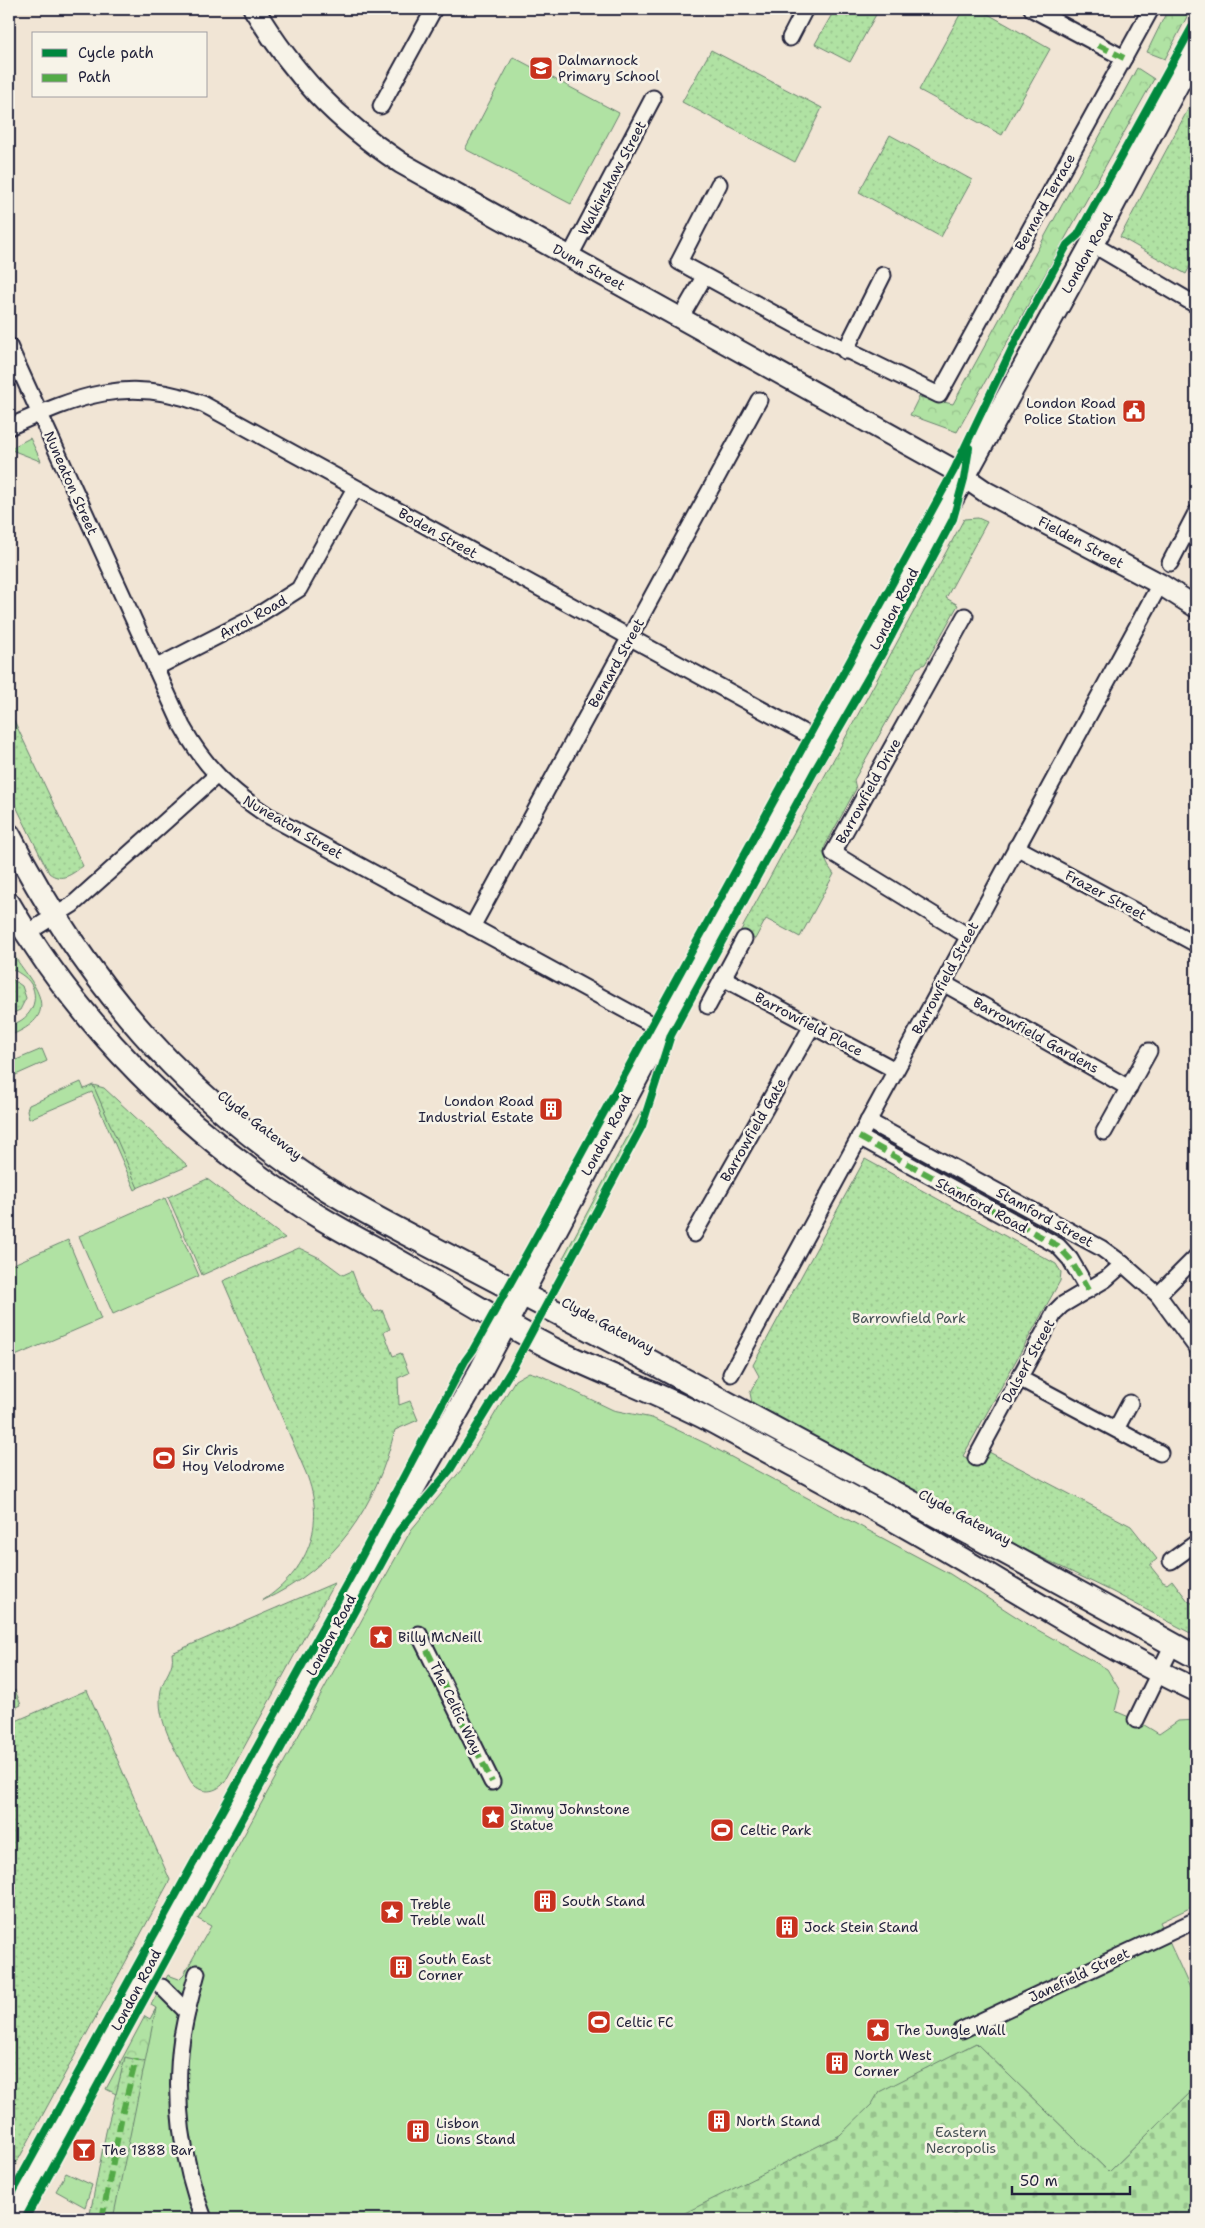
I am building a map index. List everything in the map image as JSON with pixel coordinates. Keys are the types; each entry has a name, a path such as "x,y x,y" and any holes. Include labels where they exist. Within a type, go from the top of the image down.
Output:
{"main road":[{"name":"Dunn Street","path":"254,9 306,84 334,112 367,140 401,163 681,317 954,470 964,478"},
{"name":"London Road","path":"10,2219 353,1595 481,1370 662,1030 1092,244 1190,76 1196,49"},
{"name":"Fielden Street","path":"964,478 986,492 1160,584 1196,607"},
{"name":"Clyde Gateway","path":"9,835 29,874 88,966 156,1050 207,1100 326,1190 1196,1657"},
{"path":"9,904 27,933 108,1041 184,1114 233,1156 278,1190 332,1225 422,1274 505,1324 597,1370 694,1411 926,1538 1028,1600 1158,1672 1196,1690"}],"street":[{"path":"381,106 434,9"},
{"path":"790,38 805,9"},
{"path":"1032,9 1124,58"},
{"name":"Bernard Terrace","path":"845,351 939,395 1151,9"},
{"name":"Walkinshaw Street","path":"570,256 653,98"},
{"path":"720,184 679,262 704,278 845,351 883,275"},
{"path":"1092,244 1196,305"},
{"path":"681,317 704,278"},
{"name":"Nuneaton Street","path":"9,346 155,668 189,738 217,775 235,793 267,815 662,1030"},
{"name":"Boden Street","path":"9,427 39,413 107,391 147,390 177,395 203,404 821,742"},
{"name":"Bernard Street","path":"472,926 759,400"},
{"name":"Arrol Road","path":"155,668 255,617 299,589 355,488"},
{"path":"1170,563 1196,513"},
{"name":"Barrowfield Street","path":"731,1374 1160,584"},
{"name":"Barrowfield Drive","path":"966,616 833,853 968,936"},
{"path":"27,933 72,905 217,775"},
{"name":"Frazer Street","path":"1016,847 1196,944"},
{"path":"708,1006 744,940"},
{"name":"Barrowfield Place","path":"723,978 895,1070"},
{"name":"Barrowfield Gardens","path":"942,983 1129,1088"},
{"name":"Barrowfield Gate","path":"694,1234 812,1026"},
{"path":"1104,1132 1149,1051"},
{"name":"Stamford Street","path":"868,1121 1093,1244 1123,1264 1158,1295 1196,1347"},
{"name":"Stamford Road","path":"859,1137 1058,1246 1070,1259 1088,1290"},
{"path":"1158,1295 1196,1257"},
{"name":"Dalserf Street","path":"976,1458 1055,1312 1062,1305 1106,1279 1123,1264"},
{"path":"1019,1378 1160,1453"},
{"path":"1116,1429 1130,1403"},
{"path":"1171,1561 1196,1542"},
{"name":"The Celtic Way","path":"419,1634 492,1782"},
{"path":"1136,1720 1173,1644"},
{"name":"Janefield Street","path":"962,2030 1196,1920"},
{"path":"196,1973 187,2012 180,2059 180,2112 189,2167 204,2219"},
{"path":"162,1987 187,2012"}],"green space":[{"path":"835,9 879,9 850,62 815,44"},
{"path":"963,9 979,9 1050,49 1002,135 919,90"},
{"path":"1168,9 1191,9 1165,59 1147,52"},
{"path":"711,50 822,108 795,162 682,102"},
{"path":"513,57 619,113 571,204 465,149"},
{"path":"1137,68 1154,79 957,432 910,415 919,397 953,404"},
{"path":"1194,98 1196,98 1196,255 1186,274 1120,237"},
{"path":"890,135 972,180 941,237 859,192"},
{"path":"30,438 41,461 9,449"},
{"path":"978,518 987,522 946,598 958,605 925,664 917,668 854,780 856,789 825,846 826,861 834,874 800,937 766,919 755,939 740,932 964,519"},
{"path":"9,710 83,866 67,876 58,877 49,873 9,792"},
{"path":"14,956 37,991 40,1010 36,1019 25,1028 9,1036 9,1025 22,1020 27,1015 31,1010 34,998 34,991 29,981 9,967 9,958"},
{"path":"9,977 22,986 26,998 20,1010 9,1015"},
{"path":"42,1049 47,1061 9,1078 9,1063"},
{"path":"81,1082 84,1089 93,1085 138,1188 135,1190 92,1092 29,1119 27,1110 29,1105"},
{"path":"93,1085 104,1088 188,1166 137,1188"},
{"path":"644,1106 640,1125 567,1260 563,1258"},
{"name":"Barrowfield Park","path":"865,1159 1056,1264 1061,1272 1060,1281 963,1456 981,1466 989,1452 1131,1526 1157,1559 1151,1564 1151,1567 1163,1582 1167,1584 1172,1580 1188,1601 1196,1605 1196,1636 1111,1591 901,1487 752,1403 750,1393 759,1376 753,1365"},
{"path":"207,1179 285,1238 202,1275 168,1197"},
{"path":"165,1198 199,1276 113,1314 79,1236"},
{"path":"68,1240 101,1319 13,1357 9,1346 9,1266"},
{"path":"299,1248 320,1258 343,1275 352,1271 360,1292 375,1312 382,1310 390,1329 384,1332 393,1356 401,1353 409,1373 398,1378 399,1405 410,1401 418,1420 395,1430 387,1458 364,1509 332,1553 312,1571 262,1601 291,1576 302,1561 309,1545 313,1528 312,1492 306,1473 223,1281"},
{"name":"Celtic Park","path":"529,1372 542,1376 613,1410 652,1418 707,1444 950,1574 1029,1625 1107,1669 1120,1691 1115,1711 1136,1720 1159,1734 1178,1721 1196,1720 1196,1905 1160,1922 1196,2001 1196,2087 1109,2172 976,2043 879,2092 872,2104 840,2135 673,2219 113,2219 156,2008 151,2005 168,1975 179,1979 184,1974 211,1926 198,1919 411,1530 462,1469 515,1380"},
{"path":"334,1583 225,1782 211,1791 201,1790 196,1787 189,1778 173,1747 161,1713 161,1690 171,1668 172,1653"},
{"path":"15,1690 21,1705 9,1711 9,1693"},
{"path":"87,1690 170,1880 9,2177 9,1724"},
{"path":"156,2008 172,2019 113,2219 89,2219 106,2132 125,2057 147,2062"},
{"path":"156,2008 147,2062 125,2057 116,2094 106,2089 145,2016 150,2019"},
{"name":"Eastern Necropolis","path":"976,2043 1109,2172 1196,2087 1196,2219 619,2219"},
{"path":"66,2173 92,2185 85,2207 56,2191"}],"marked path":[{"path":"1098,45 1124,58"},
{"path":"859,1137 1058,1246 1070,1259 1088,1290"},
{"path":"419,1634 492,1782"},
{"path":"102,2219 122,2115 136,2059"}],"cycle path":[{"path":"9,2199 357,1565 465,1361 531,1246 954,470 1016,340 1067,245 1078,235 1196,20"},
{"path":"25,2219 399,1531 450,1470 512,1369 642,1126 671,1035 815,770 883,652 953,519 964,479 969,448"}],"place":[{"name":"Dalmarnock Primary School","path":"541,68"},
{"name":"London Road Police Station","path":"1134,411"},
{"name":"London Road Industrial Estate","path":"551,1109"},
{"name":"Sir Chris Hoy Velodrome","path":"164,1458"},
{"name":"Billy McNeill","path":"381,1637"},
{"name":"Jimmy Johnstone Statue","path":"493,1817"},
{"name":"Celtic Park","path":"722,1830"},
{"name":"South Stand","path":"545,1901"},
{"name":"Treble Treble wall","path":"392,1912"},
{"name":"Jock Stein Stand","path":"787,1927"},
{"name":"South East Corner","path":"401,1967"},
{"name":"Celtic FC","path":"599,2022"},
{"name":"The Jungle Wall","path":"878,2030"},
{"name":"North West Corner","path":"837,2063"},
{"name":"North Stand","path":"719,2121"},
{"name":"Lisbon Lions Stand","path":"418,2131"},
{"name":"The 1888 Bar","path":"84,2150"}]}
